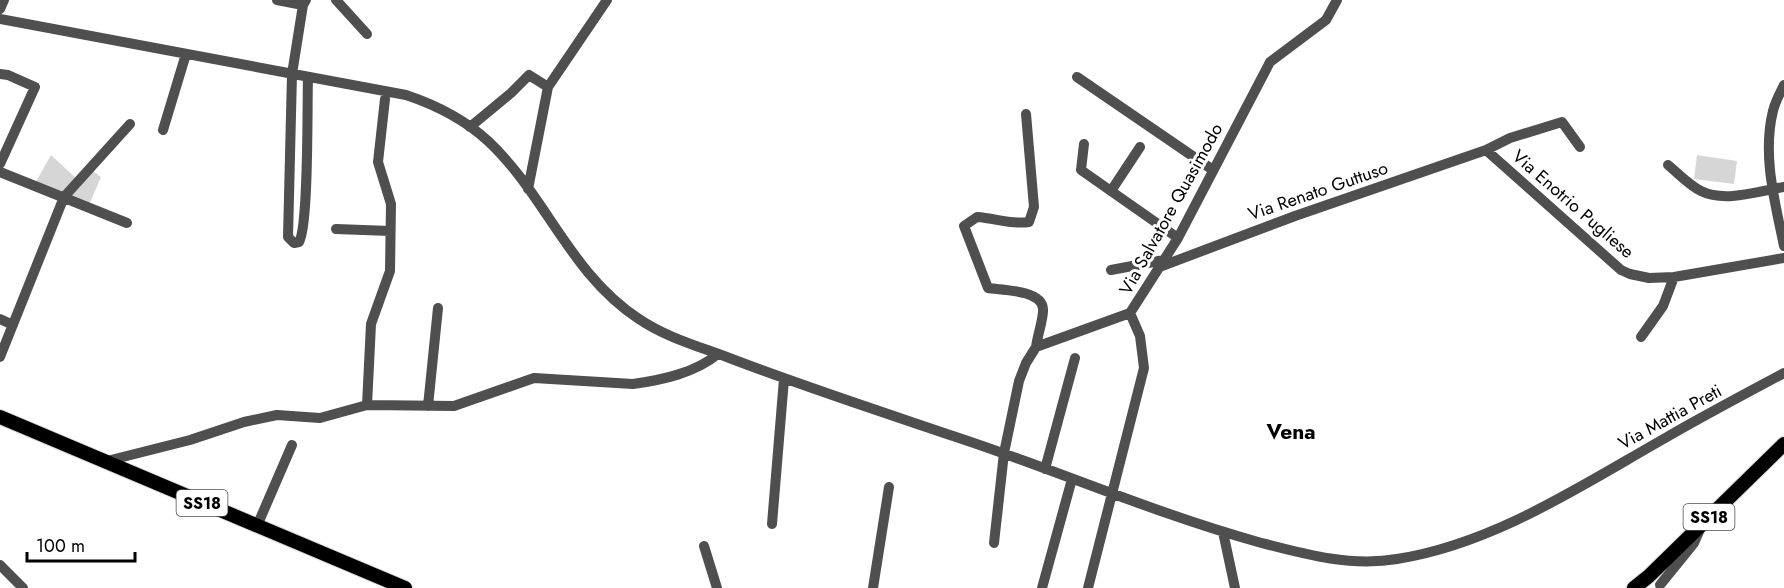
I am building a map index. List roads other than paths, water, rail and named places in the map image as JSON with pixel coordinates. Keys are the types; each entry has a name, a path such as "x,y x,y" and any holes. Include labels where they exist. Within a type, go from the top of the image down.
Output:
{"main road":[{"name":"SS18","path":"0,417 405,588"},
{"name":"SS18","path":"1634,588 1784,444"}],"street":[{"path":"0,9 4,0"},
{"path":"278,0 304,3 292,74 288,237 294,243 302,237 308,77"},
{"path":"336,0 367,34"},
{"path":"528,189 548,87 607,0"},
{"name":"Via Salvatore Quasimodo","path":"1036,348 1130,313 1178,238 1270,62 1326,20 1337,0"},
{"name":"Via Mattia Preti","path":"0,19 406,95 429,103 470,127 502,156 592,279 636,318 659,331 784,379 1004,453 1111,494 1223,532 1314,557 1356,561 1395,560 1461,544 1574,491 1670,435 1784,374"},
{"path":"163,130 186,54"},
{"path":"0,74 8,75 35,87 1,172 127,223"},
{"path":"470,127 529,75 548,87"},
{"path":"1077,77 1213,170"},
{"path":"1784,85 1773,110 1768,153 1772,189 1784,246"},
{"path":"367,405 370,324 390,271 391,204 378,162 385,99"},
{"path":"994,543 1004,453 1019,381 1026,363 1036,348 1043,308 1039,300 1025,293 988,288 964,226 977,217 995,218 1016,224 1029,222 1034,207 1026,114"},
{"name":"Via Renato Guttuso","path":"1111,270 1163,263 1486,150 1509,138 1562,122 1580,147"},
{"path":"0,357 64,197 130,123"},
{"path":"1084,144 1081,170 1178,238"},
{"path":"1111,191 1140,147"},
{"name":"Via Enotrio Pugliese","path":"1486,150 1621,270 1630,274 1649,278 1674,277 1784,258"},
{"path":"1668,165 1707,193 1728,196 1784,187"},
{"path":"336,229 390,231"},
{"path":"1641,337 1663,306 1674,277"},
{"path":"428,406 438,308"},
{"path":"1088,588 1144,368 1140,336 1130,313"},
{"path":"0,320 13,325"},
{"path":"102,462 277,415 320,418 367,405 454,406 534,378 633,384 649,382 705,365 718,354"},
{"path":"1045,469 1075,358"},
{"path":"772,524 784,379"},
{"path":"257,526 292,445"},
{"path":"1042,588 1072,479"},
{"path":"873,588 889,488"},
{"path":"1660,585 1694,543 1702,524"},
{"path":"1223,532 1235,588"},
{"path":"704,546 717,588"},
{"path":"0,565 23,588"}],"district":[{"name":"Vena","path":"1291,432"}]}
